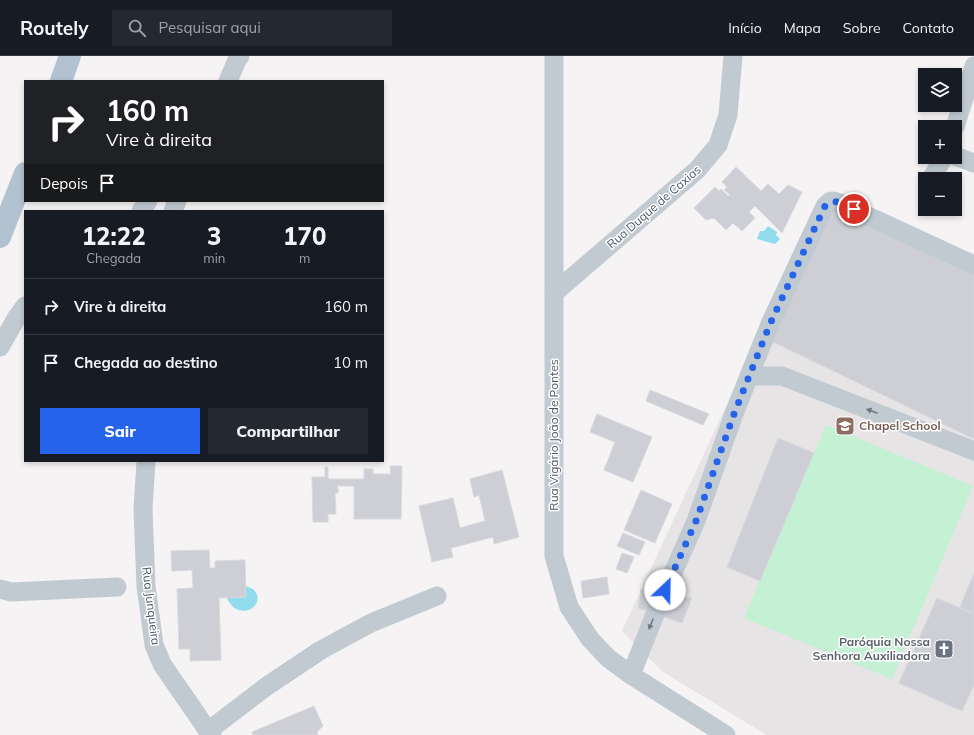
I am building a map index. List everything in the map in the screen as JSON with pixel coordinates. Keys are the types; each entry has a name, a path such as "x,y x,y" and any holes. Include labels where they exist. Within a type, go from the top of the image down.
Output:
{"main road":[{"path":"61,80 70,56"},
{"path":"0,238 24,176"}],"street":[{"path":"228,80 240,56"},
{"name":"Rua Vigário João de Pontes","path":"554,56 554,556 569,607 590,639 608,658 630,675 726,735"},
{"name":"Rua Duque de Caxias","path":"554,293 697,170 718,145 728,115 733,56"},
{"path":"956,120 974,66"},
{"path":"962,159 974,163"},
{"path":"630,675 659,604 696,521 734,414 773,317 825,206 829,202 833,201 840,203 974,265"},
{"path":"0,347 24,307"},
{"path":"749,376 782,376 974,451"},
{"name":"Rua Junqueira","path":"146,462 143,509 146,586 154,645 162,664 210,733"},
{"path":"0,589 11,592 117,587"},
{"path":"210,733 267,686 321,650 371,623 437,596"}],"shaded area":[{"name":"Chapel School","path":"825,192 974,262 974,735 767,735 663,672 622,631"}],"green space":[{"path":"826,425 973,486 892,679 744,618"}],"water":[{"path":"768,226 777,232 776,235 780,239 775,244 757,239 760,231 764,231"},
{"path":"246,586 254,590 257,596 257,602 250,609 244,611 237,610 227,598 246,597"}],"building":[{"path":"736,167 761,191 768,184 779,194 788,185 802,192 782,233 755,206 749,212 755,218 742,231 733,223 726,230 714,218 706,220 694,208 715,187 719,191 721,189 728,196 730,195 724,190 727,187 722,182"},
{"path":"833,205 974,273 974,439 767,339"},
{"path":"650,390 709,414 703,425 646,401"},
{"path":"597,414 652,437 633,482 604,470 615,442 590,432"},
{"path":"778,438 814,453 760,581 727,567"},
{"path":"390,466 402,466 401,519 354,519 354,486 337,486 339,492 335,494 336,514 328,514 328,522 313,522 312,477 325,477 325,467 328,467 328,479 364,479 364,469 373,469 373,474 391,474"},
{"path":"502,470 519,537 494,544 493,537 451,548 453,557 432,562 419,506 453,498 460,528 485,521 479,495 474,497 470,479"},
{"path":"641,490 672,504 655,543 624,530"},
{"path":"623,533 645,542 639,555 617,546"},
{"path":"209,550 210,568 215,568 215,561 245,560 246,597 219,598 221,660 190,661 190,649 179,649 177,589 193,588 192,570 172,571 171,551"},
{"path":"622,553 634,557 627,573 616,569"},
{"path":"974,573 974,614 960,607"},
{"path":"607,577 609,594 583,598 581,581"},
{"path":"641,589 692,598 682,623 638,608"},
{"name":"Paróquia Nossa Senhora Auxiliadora","path":"937,598 974,614 974,685 962,711 899,683"},
{"path":"314,706 323,726 317,732 318,735 253,735 252,732"}],"place":[{"name":"Chapel School","path":"845,426"},
{"name":"Paróquia Nossa Senhora Auxiliadora","path":"944,649"}],"route":[{"path":"665,590 696,521 734,414 770,324 825,206 829,202 833,201 854,209"}]}
